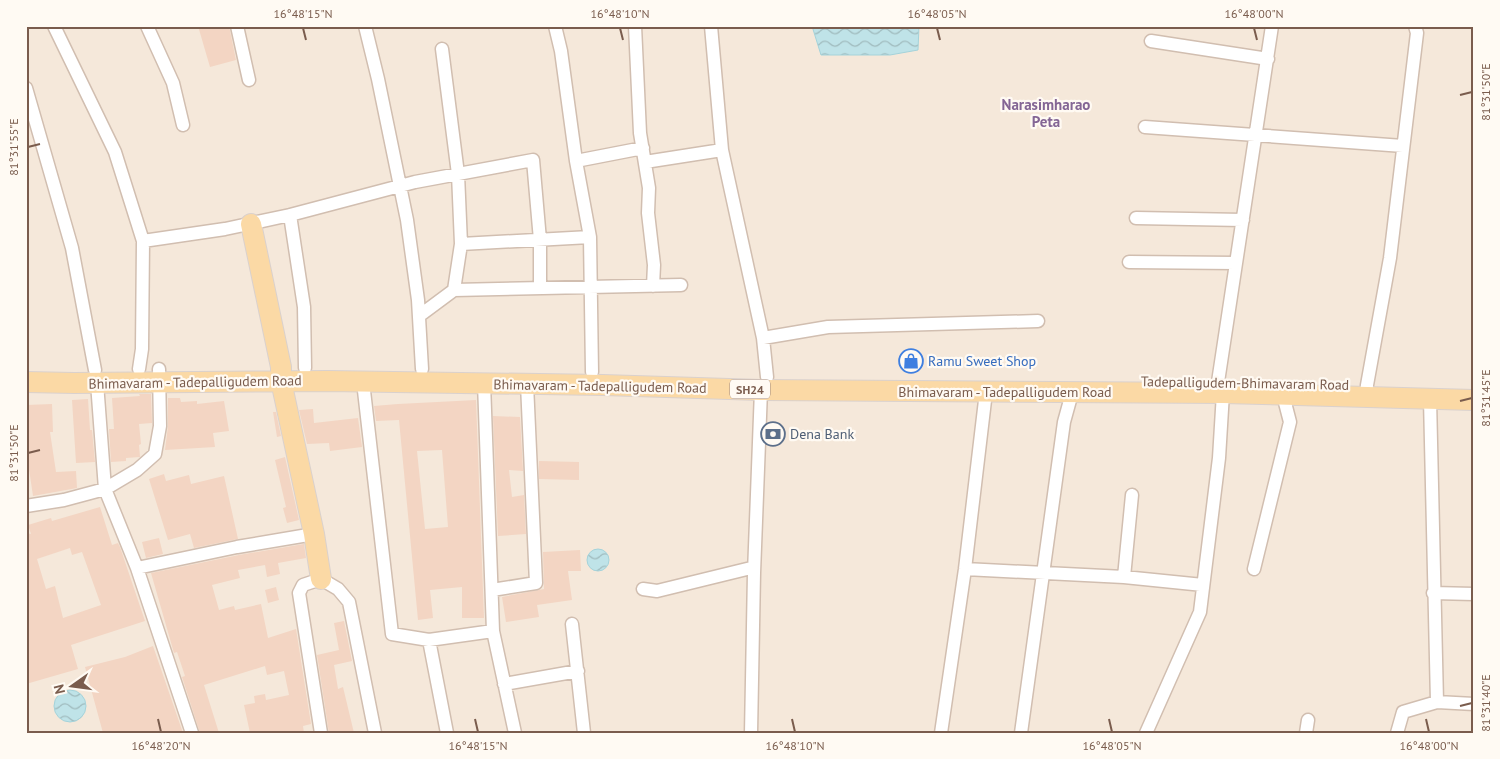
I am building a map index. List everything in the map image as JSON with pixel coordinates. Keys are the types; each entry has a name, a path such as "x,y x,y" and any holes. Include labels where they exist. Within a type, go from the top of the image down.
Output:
{"main road":[{"path":"251,224 314,534 321,579"},
{"name":"Tadepalligudem-Bhimavaram Road","path":"26,369 96,376 139,369 159,376 281,374 305,368 328,374 422,369 592,372 764,383 1367,391 1474,387"},
{"name":"Bhimavaram - Tadepalligudem Road","path":"281,374 328,374 363,382 527,384 764,383 986,392 1072,393 1220,388 1283,395 1367,391 1430,399 1474,400"},
{"name":"Bhimavaram - Tadepalligudem Road","path":"26,382 96,376 159,376"}],"street":[{"path":"54,26 115,152 144,240 142,349 139,369"},
{"path":"147,26 173,83 183,125"},
{"path":"237,26 249,80"},
{"path":"365,26 407,220 419,316 422,369"},
{"path":"555,26 562,51 576,161 590,237 592,372"},
{"path":"636,26 643,148 649,188 648,213 654,265 653,286"},
{"path":"711,26 722,150 763,338 764,383 754,573 751,733"},
{"path":"1146,733 1200,612 1219,458 1220,388 1236,263 1272,26"},
{"path":"1367,391 1390,258 1417,33 1416,26"},
{"path":"1151,41 1268,59"},
{"path":"442,49 458,174 461,244 454,290"},
{"path":"26,88 72,248 96,376 105,489 137,568 192,733"},
{"path":"1146,127 1403,146"},
{"path":"576,161 643,148"},
{"path":"645,162 722,150"},
{"path":"144,240 251,224 400,187 533,160 540,240 540,288"},
{"path":"290,215 304,307 305,368"},
{"path":"1136,218 1243,220"},
{"path":"461,244 590,237"},
{"path":"1129,262 1236,263"},
{"path":"419,316 454,290 681,285"},
{"path":"763,338 828,327 1038,321"},
{"path":"26,506 64,500 105,489 137,470 155,454 160,426 159,376"},
{"path":"363,382 392,634 429,640 493,631"},
{"path":"484,383 493,631 515,733"},
{"path":"492,590 536,583 527,384"},
{"path":"941,733 966,569 986,392"},
{"path":"1021,733 1064,422 1072,393"},
{"path":"1254,569 1290,422 1283,395"},
{"path":"1430,399 1437,702"},
{"path":"1124,577 1132,495"},
{"path":"137,568 237,547 314,534"},
{"path":"643,589 657,591 751,568 754,573"},
{"path":"966,569 1124,577 1204,585"},
{"path":"321,733 299,593 303,585 321,579 338,589 349,602 375,733"},
{"path":"1433,593 1474,594"},
{"path":"572,624 584,733"},
{"path":"429,640 447,733"},
{"path":"504,684 578,671"},
{"path":"1397,733 1403,712 1437,702 1474,704"},
{"path":"1306,733 1308,720"}],"shaded area":[{"path":"26,26 1474,26 1474,733 26,733"}],"water":[{"path":"812,26 919,26 918,50 890,55 821,55"},
{"path":"598,549 606,552 609,560 606,568 598,571 590,568 587,560 590,552"},
{"path":"70,690 76,691 81,695 85,700 85,712 81,717 76,721 70,722 64,721 59,717 55,712 54,706 55,700 59,695 64,691"}],"building":[{"path":"198,26 229,26 236,60 210,67"},
{"path":"139,394 151,394 152,423 139,424 140,457 126,458 126,461 111,462 109,429 114,429 112,398 140,396"},
{"path":"168,398 180,398 181,402 197,401 197,404 224,401 229,431 213,433 215,447 165,450 168,426"},
{"path":"88,399 95,462 76,463 72,400"},
{"path":"476,400 484,618 462,618 462,587 430,590 433,618 418,620 399,420 376,421 374,406","holes":["442,450 448,527 425,529 417,451"]},
{"path":"52,404 53,432 50,432 56,472 76,471 77,488 33,496 26,449 26,405"},
{"path":"313,409 314,423 358,418 362,447 330,451 329,443 307,444 299,410"},
{"path":"273,412 276,412 281,436 277,437"},
{"path":"493,416 520,417 523,471 509,470 512,497 524,495 526,534 498,536"},
{"path":"285,457 299,520 287,523 283,508 286,507 275,460"},
{"path":"539,461 579,462 579,480 539,479"},
{"path":"164,474 166,481 189,475 191,484 224,476 238,539 194,548 190,534 168,540 149,479"},
{"path":"100,507 112,545 118,543 120,547 145,621 71,645 78,669 26,684 26,533 31,534 28,525 51,518 52,521","holes":["70,548 72,555 82,552 101,605 63,618 55,586 46,589 37,559"]},
{"path":"159,538 163,554 146,558 142,542"},
{"path":"304,544 306,558 278,563 280,574 267,577 265,565 238,570 240,578 212,585 219,610 234,606 235,610 261,604 268,638 296,629 311,724 303,726 304,733 250,733 244,705 255,703 254,696 265,694 266,700 289,695 284,671 267,675 265,666 204,685 219,733 200,733 182,677 185,676 177,652 174,653 151,573"},
{"path":"580,550 581,571 568,571 572,600 537,605 539,617 506,622 502,597 544,589 543,552"},
{"path":"276,587 279,600 268,603 265,590"},
{"path":"344,621 352,661 334,665 338,689 343,687 354,733 329,733 317,655 339,650 334,623"},
{"path":"153,646 183,733 103,733 85,667 125,657"}],"place":[{"name":"Ramu Sweet Shop","path":"911,361"},
{"name":"Dena Bank","path":"773,434"}],"district":[{"name":"Narasimharao Peta","path":"1046,112"}]}
